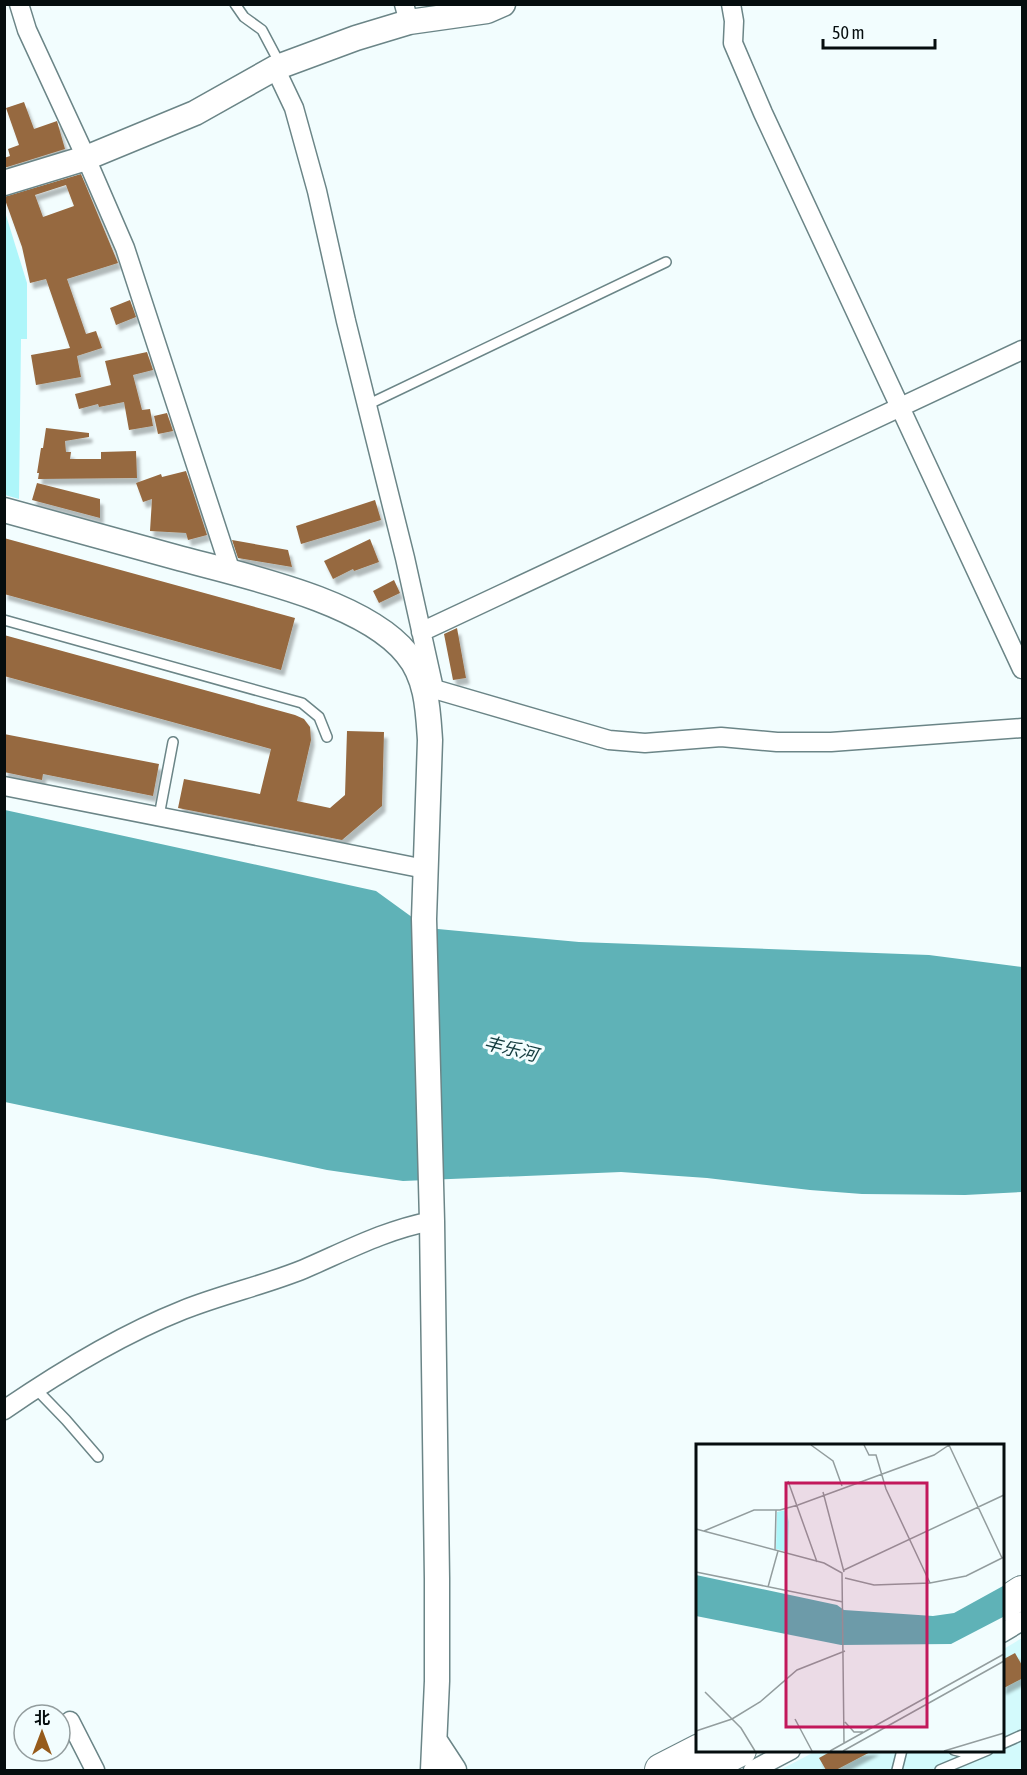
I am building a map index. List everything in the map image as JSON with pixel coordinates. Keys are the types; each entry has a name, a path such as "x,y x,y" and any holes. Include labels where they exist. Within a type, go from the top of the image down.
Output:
{"highway":[{"path":"1003,1581 1023,1570"},
{"path":"1003,1604 1023,1592"},
{"path":"661,1770 696,1751"},
{"path":"701,1770 736,1751"}],"main road":[{"path":"4,183 86,158 195,113 278,67 356,38 407,13 487,11 503,4"},
{"path":"4,510 231,572 313,597 350,614 387,636 408,654 431,700 424,919 432,1221 437,1681 433,1770"},
{"path":"435,1741 454,1770"}],"street":[{"path":"19,4 27,30 125,248 231,572"},
{"path":"731,4 734,21 733,43 763,113 1023,669"},
{"path":"278,67 294,108 317,191 421,632 431,700 609,740 645,743 721,737 777,742 831,742 1023,728"},
{"path":"421,632 1023,350"},
{"path":"4,786 425,869"},
{"path":"4,1410 115,1341 181,1311 303,1269 394,1230 432,1221"},
{"path":"1003,1632 1023,1621"},
{"path":"72,1724 95,1770"},
{"path":"753,1770 787,1751"}],"lane":[{"path":"235,4 244,16 262,30 278,67"},
{"path":"367,405 666,262"},
{"path":"4,620 302,703 319,717 327,737"},
{"path":"159,816 172,742"},
{"path":"36,1389 98,1458"},
{"path":"1003,1744 1023,1735"},
{"path":"897,1770 902,1751"},
{"path":"961,1751 975,1755"},
{"path":"940,1770 984,1751"}],"shaded area":[{"path":"5,212 27,283 27,339 21,339 19,499 5,495"},
{"path":"1022,1638 1022,1770 780,1770 816,1751 1003,1751 1003,1649"}],"water":[{"name":"丰乐河","path":"5,810 376,891 427,928 579,942 929,955 1022,967 1022,1192 965,1195 862,1194 707,1178 621,1172 403,1181 327,1170 5,1102"}],"building":[{"path":"24,102 34,129 57,121 65,149 4,168 4,158 10,156 8,149 19,145 6,108"},
{"path":"81,174 118,263 67,279 86,334 96,331 102,348 77,356 81,377 36,385 31,355 70,348 46,279 30,283 22,247 4,197","holes":["66,185 74,206 43,217 35,195"]},
{"path":"130,300 136,317 116,325 110,308"},
{"path":"147,352 153,370 133,375 142,410 150,409 153,426 129,430 124,402 99,407 98,404 79,409 75,394 111,385 105,361"},
{"path":"167,413 173,431 158,434 154,416"},
{"path":"46,428 89,433 89,437 65,441 66,452 71,452 70,459 101,459 101,452 136,451 137,478 38,479 39,473 37,473"},
{"path":"186,471 207,535 188,540 186,533 150,531 152,499 143,502 136,483 161,474 162,477"},
{"path":"37,483 100,499 100,518 32,500"},
{"path":"375,500 381,520 301,544 296,526"},
{"path":"4,538 295,618 281,670 4,594"},
{"path":"370,539 379,562 354,571 353,569 333,579 324,561"},
{"path":"232,540 288,550 292,567 238,558"},
{"path":"394,580 400,593 379,603 373,591"},
{"path":"457,628 466,678 453,680 444,634"},
{"path":"4,635 304,719 310,727 311,740 297,801 330,808 345,795 347,731 384,732 382,806 342,840 178,808 184,779 260,794 271,749 4,676"},
{"path":"4,734 159,764 153,796 43,774 42,780 4,772"},
{"path":"1015,1653 1023,1667 1023,1678 1003,1688 1003,1659"},
{"path":"831,1751 872,1751 836,1770 826,1770 819,1758"}]}
